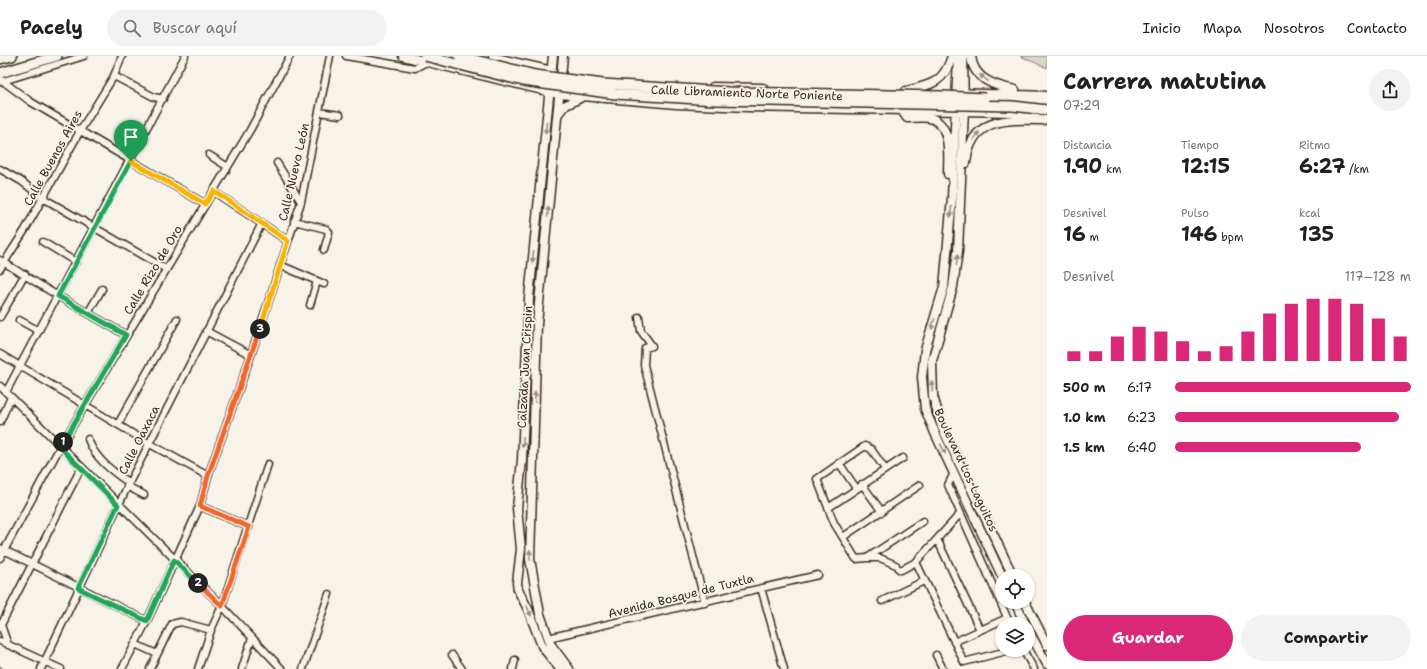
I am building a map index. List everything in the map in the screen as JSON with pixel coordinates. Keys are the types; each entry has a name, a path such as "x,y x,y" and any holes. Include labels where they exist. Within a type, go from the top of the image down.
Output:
{"highway":[{"path":"0,60 12,56"},
{"path":"0,79 57,56"},
{"name":"Calle Libramiento Norte Poniente","path":"459,56 535,76 610,85 729,92 943,96 1047,102"},
{"name":"Calle Libramiento Norte Poniente","path":"426,59 523,81 615,94 715,100 1013,106 1047,110"}],"main road":[{"name":"Calle Libramiento Norte Poniente","path":"403,56 426,59 534,89 559,94 692,105 960,110 1015,112 1047,117"},
{"name":"Calle Libramiento Norte Poniente","path":"472,56 551,72 561,76 680,85 906,92 1034,94 1047,96"},
{"name":"Calzada Juan Crispin","path":"553,56 529,298 522,460 517,508 521,545 517,580 518,590 528,609 542,646 560,669"},
{"path":"906,92 933,84 939,80 947,70 952,56"},
{"path":"958,56 961,93"},
{"path":"961,93 963,56"},
{"path":"971,56 975,68 985,80 994,85 1034,94"},
{"name":"Calzada Juan Crispin","path":"563,57 537,324 530,540 532,580 548,638 554,652 569,669"},
{"path":"534,89 545,101 548,111"},
{"name":"Boulevard Los Laguitos","path":"961,93 956,199 956,274 932,361 933,396 942,427 1010,569"},
{"path":"557,115 564,106 574,99 585,96"},
{"path":"901,109 907,118 933,119 943,128 946,138 949,187 956,199"},
{"path":"956,199 966,157 974,138 979,131 995,122 1003,120 1047,120"},
{"name":"Boulevard Los Laguitos","path":"956,199 944,287 925,350 922,377 925,408 999,569"},
{"path":"980,530 989,526"},
{"path":"517,580 525,578 532,580"},
{"path":"518,590 526,594 534,590"},
{"path":"1029,609 1047,645"},
{"path":"1035,643 1047,664"}],"street":[{"path":"0,79 84,56"},
{"name":"Calle Buenos Aires","path":"0,269 2,261 25,230 80,131 114,76 122,56"},
{"path":"6,392 131,161 185,56"},
{"name":"Calle Rizo de Oro","path":"0,558 2,549 60,447 214,191 290,56"},
{"name":"Calle Nuevo León","path":"122,669 147,621 200,506 208,476 251,354 301,202 330,56"},
{"path":"346,56 415,68 426,59"},
{"path":"492,56 551,72"},
{"path":"114,76 154,97 163,99"},
{"path":"0,79 31,102 205,204"},
{"path":"319,112 340,115"},
{"path":"209,155 228,167"},
{"path":"277,163 301,202"},
{"path":"0,169 21,181 44,198 166,269"},
{"path":"214,191 288,241"},
{"path":"294,222 326,229 329,232 324,250"},
{"name":"Calle Oaxaca","path":"40,669 128,484 150,444 262,223"},
{"path":"42,242 76,262"},
{"path":"2,261 58,296 126,335"},
{"path":"280,265 324,284"},
{"path":"0,317 25,274"},
{"path":"310,305 317,281"},
{"path":"88,313 102,289"},
{"path":"639,317 641,331 652,346 645,348 644,365 669,468 705,602"},
{"path":"118,424 177,319"},
{"path":"19,320 39,331"},
{"path":"206,331 251,354"},
{"path":"0,354 150,444 208,476"},
{"path":"0,386 118,505 222,606 282,669"},
{"path":"0,422 11,397"},
{"path":"88,439 91,447 104,464 144,495"},
{"path":"885,469 871,449 867,446 817,479 828,508 856,559 880,558 899,568 916,562 960,514"},
{"path":"828,508 903,458"},
{"path":"840,463 856,488"},
{"path":"198,669 211,630 222,606 249,527 268,464"},
{"path":"8,645 0,624 81,468"},
{"path":"954,473 948,485 1006,617"},
{"path":"862,484 882,512"},
{"path":"843,537 920,485"},
{"path":"200,506 249,527"},
{"path":"867,558 923,521"},
{"path":"937,539 980,630"},
{"path":"2,549 147,621"},
{"path":"916,562 964,662 995,654"},
{"name":"Avenida Bosque de Tuxtla","path":"548,638 818,575"},
{"path":"882,601 924,581"},
{"path":"761,588 784,669"},
{"path":"302,669 328,594"},
{"path":"150,669 170,626 175,622 181,622 211,630"},
{"path":"954,642 980,630 995,625"},
{"path":"242,669 252,638"},
{"path":"0,641 61,669"},
{"path":"135,644 157,654"},
{"path":"452,655 462,669"},
{"path":"936,655 943,669"},
{"path":"1027,657 1034,669"},
{"path":"513,669 515,660"}],"shaded area":[{"path":"1020,56 1047,56 1047,68"}],"route":[{"path":"131,161 205,204 214,191 288,241 251,354 208,476 200,506 249,527 222,606 174,560 147,621 78,588 118,505 60,447 126,335 58,296 131,161"}]}
